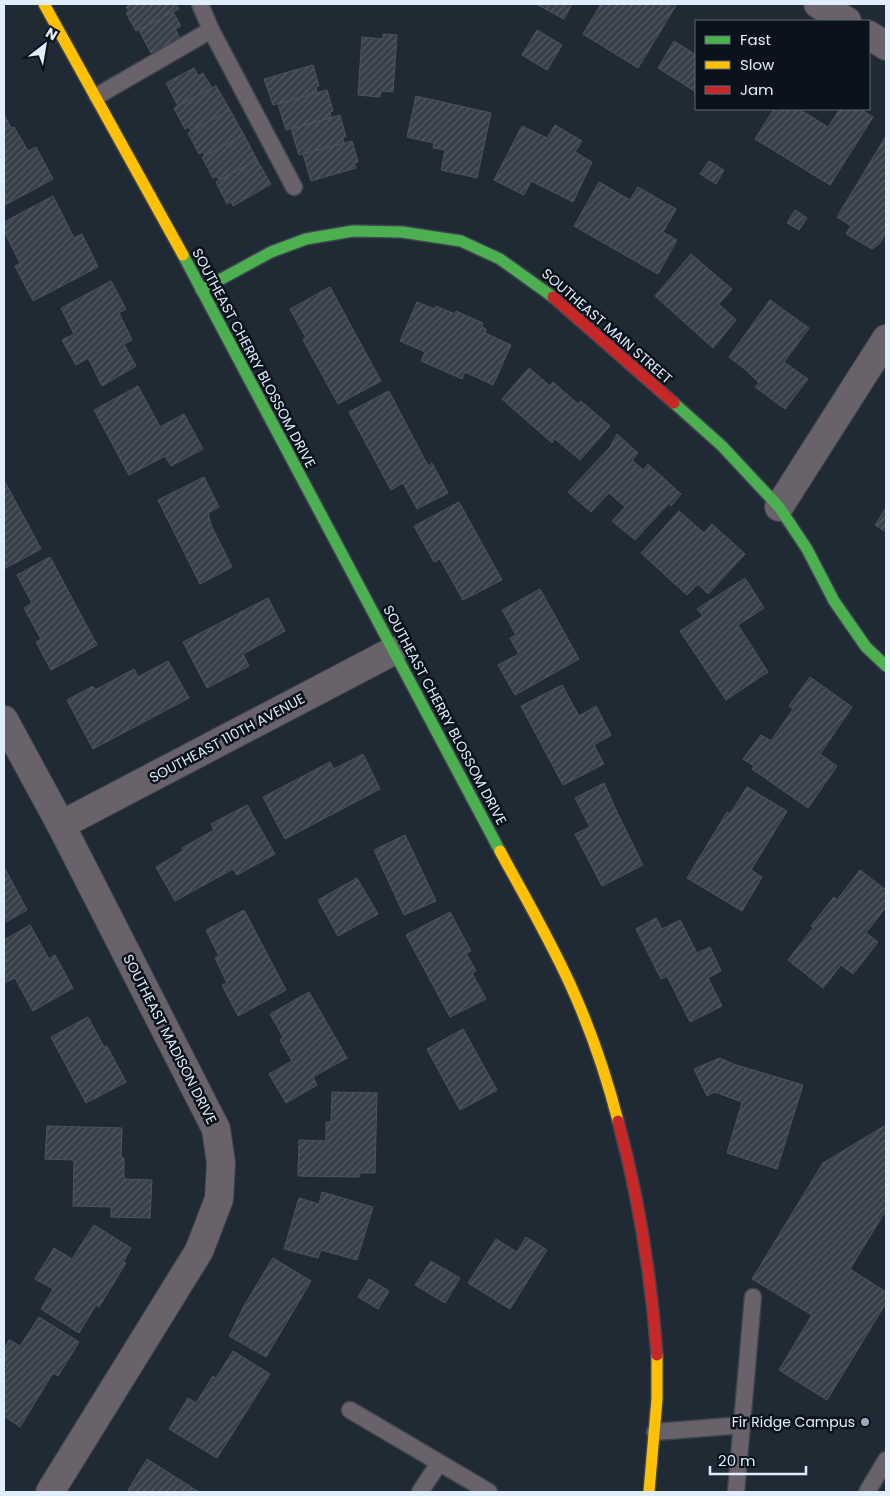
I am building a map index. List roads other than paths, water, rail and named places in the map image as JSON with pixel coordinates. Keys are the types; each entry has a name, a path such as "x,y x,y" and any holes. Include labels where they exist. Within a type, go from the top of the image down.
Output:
{"main road":[{"name":"SOUTHEAST CHERRY BLOSSOM DRIVE","path":"44,4 97,96 201,290 553,950 576,999 604,1071 625,1145 644,1243 658,1386 649,1492"},
{"name":"SOUTHEAST MAIN STREET","path":"201,290 271,252 306,239 353,231 402,232 461,242 500,259 556,299 722,446 780,507 808,549 834,601 866,647 886,666"}],"street":[{"path":"818,4 844,20"},
{"path":"870,36 886,46"},
{"path":"780,507 886,339"},
{"name":"SOUTHEAST 110TH AVENUE","path":"61,824 393,651"},
{"name":"SOUTHEAST MADISON DRIVE","path":"4,720 61,824 216,1129 221,1163 219,1200 199,1251 50,1492"}],"lane":[{"path":"200,4 211,30 294,187"},
{"path":"97,96 211,30"},
{"path":"736,1492 753,1297"},
{"path":"350,1410 489,1492"},
{"path":"655,1432 743,1425"},
{"path":"867,1492 886,1460"},
{"path":"420,1492 439,1463"}],"place":[{"name":"Fir Ridge Campus","path":"865,1422"}]}
